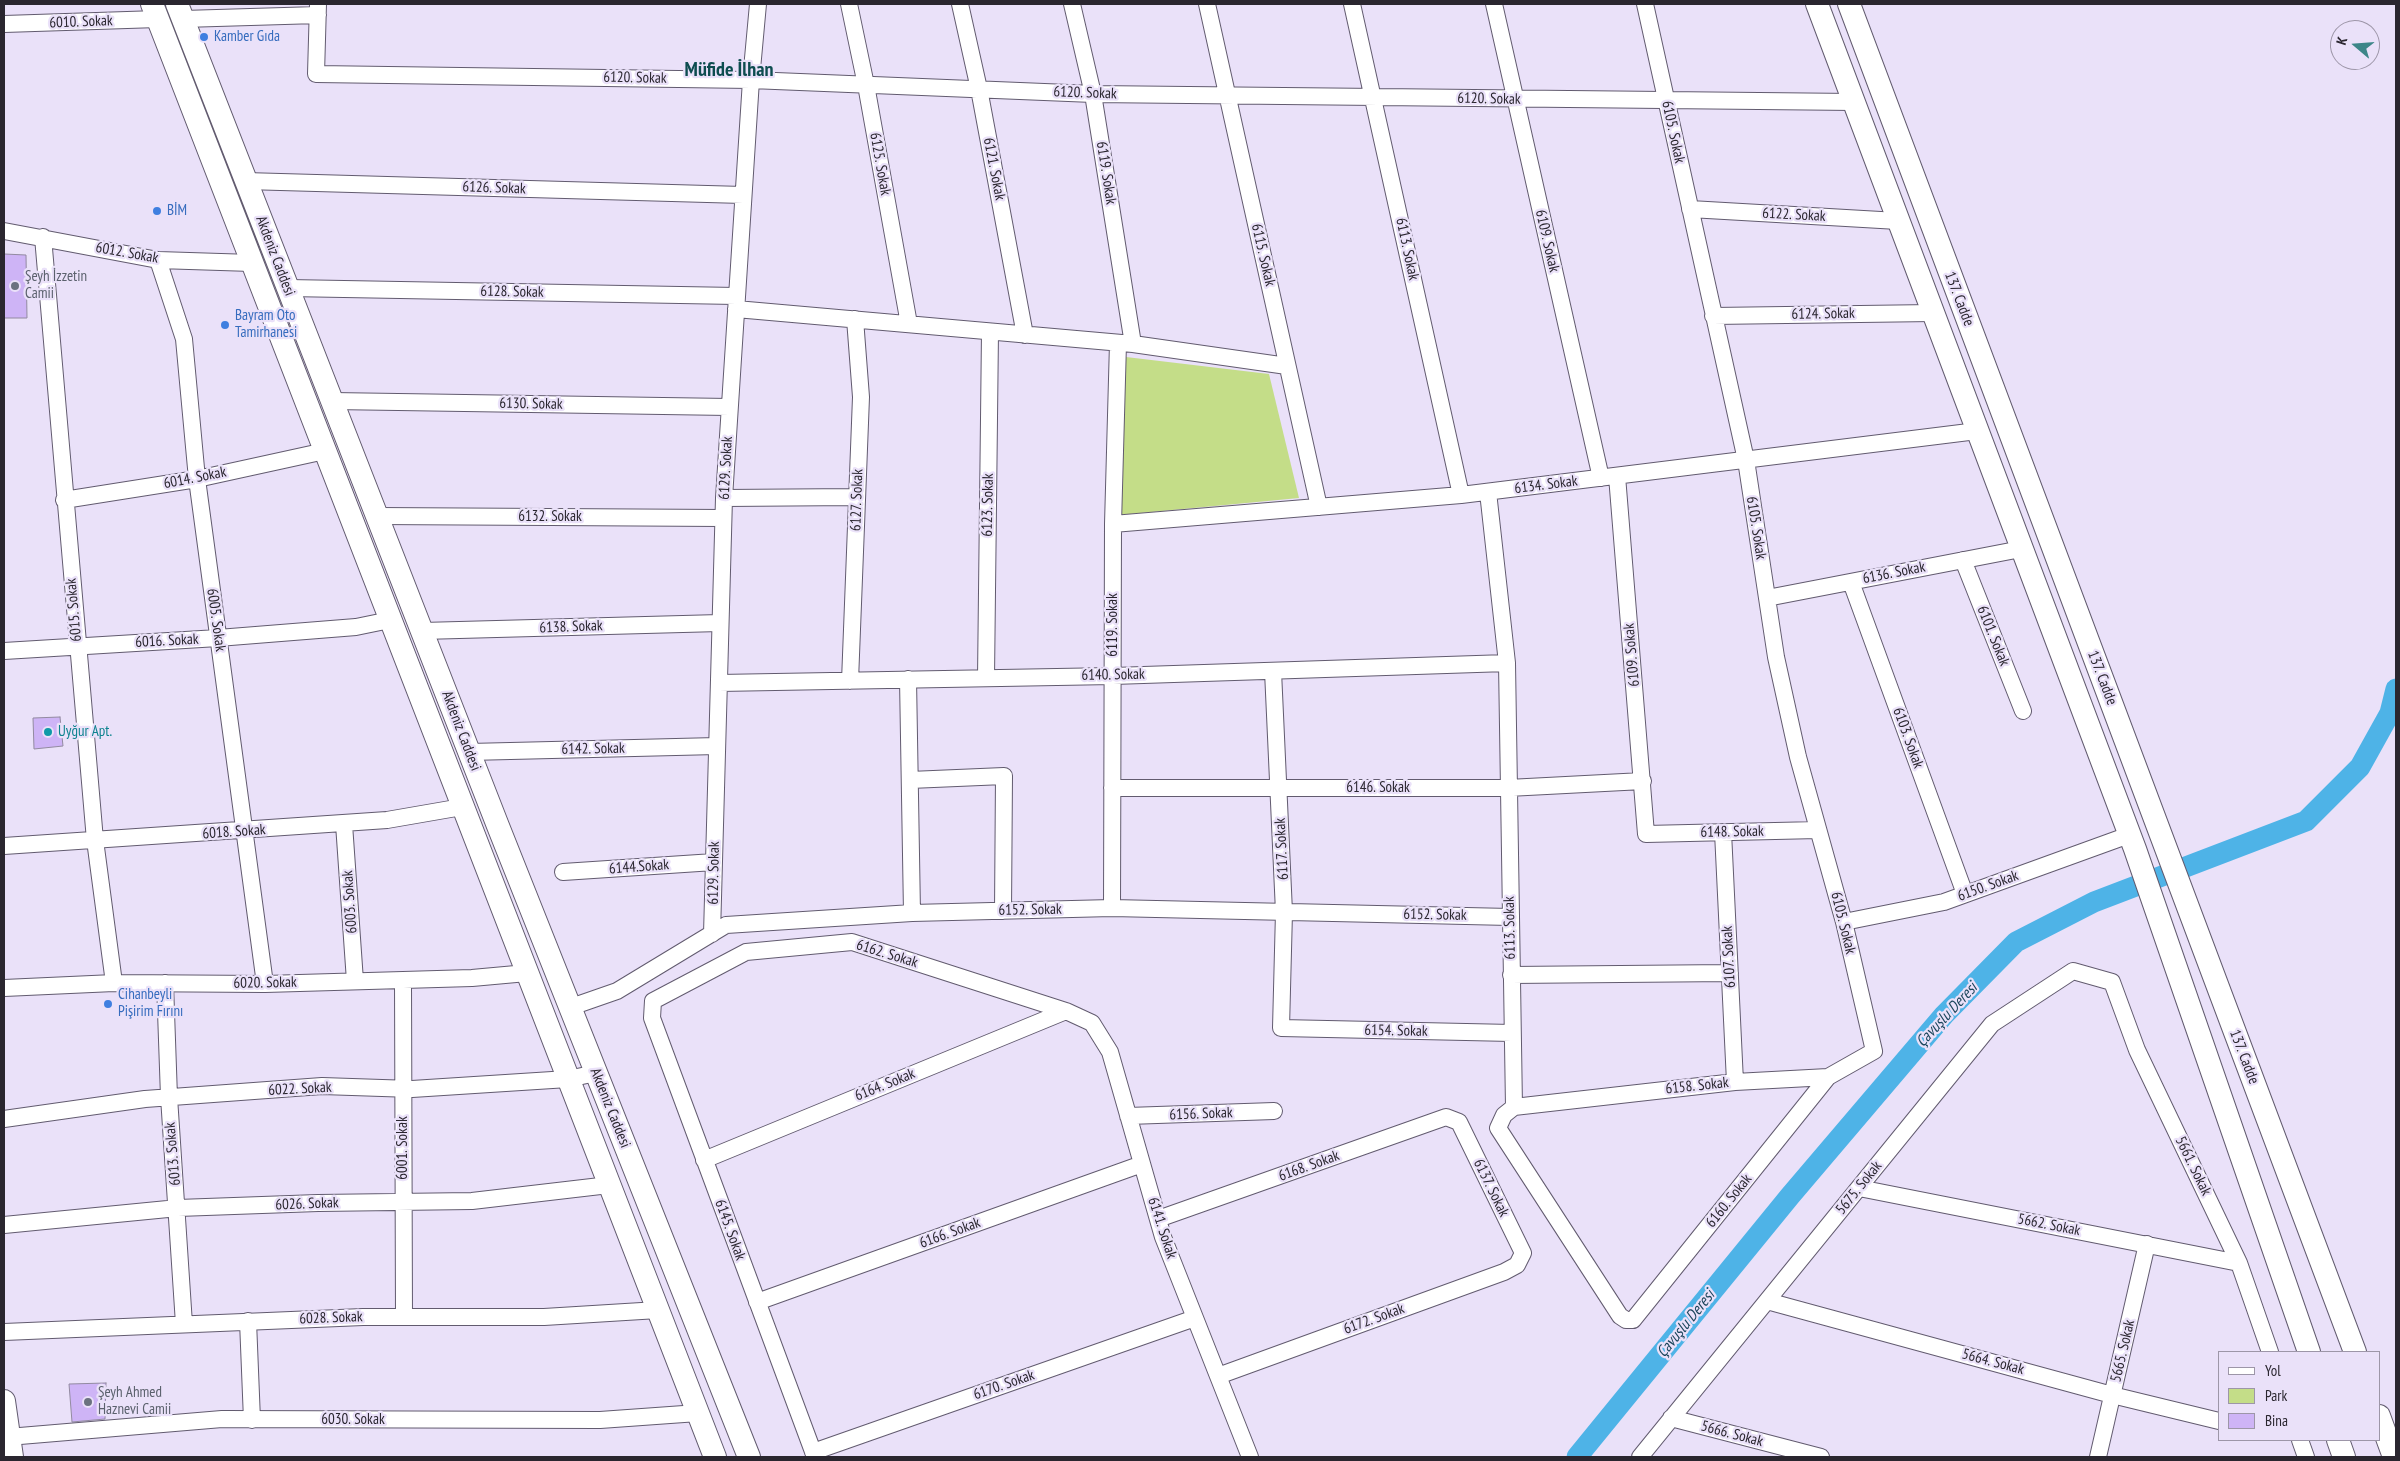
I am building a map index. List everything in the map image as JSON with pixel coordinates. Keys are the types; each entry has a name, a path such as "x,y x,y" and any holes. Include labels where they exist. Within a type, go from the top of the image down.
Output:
{"main road":[{"name":"137. Cadde","path":"1816,4 2132,842 2309,1351"},
{"name":"137. Cadde","path":"1849,4 2355,1351"},
{"name":"Akdeniz Caddesi","path":"155,11 715,1457"},
{"name":"Akdeniz Caddesi","path":"180,11 469,752 749,1457"},
{"path":"4,1401 10,1447"},
{"path":"2380,1419 2394,1457"},
{"path":"2338,1441 2344,1457"}],"street":[{"name":"6129. Sokak","path":"712,934 723,518 743,195 758,4"},
{"name":"6125. Sokak","path":"849,4 866,85 909,324"},
{"name":"6121. Sokak","path":"960,4 979,89 1025,335"},
{"name":"6119. Sokak","path":"1072,4 1093,94 1125,344 1113,524 1112,908"},
{"name":"6115. Sokak","path":"1207,4 1318,507"},
{"name":"6113. Sokak","path":"1352,4 1461,495"},
{"name":"6109. Sokak","path":"1494,4 1515,99 1609,477 1643,781 1646,834"},
{"name":"6105. Sokak","path":"1644,4 1746,460 1776,657 1798,758 1844,922 1874,1051"},
{"name":"6120. Sokak","path":"318,9 316,74 751,80 1093,94 1373,96 1666,102 1854,102"},
{"path":"180,11 318,9"},
{"name":"6010. Sokak","path":"4,24 155,11"},
{"name":"6126. Sokak","path":"246,181 743,195"},
{"name":"6122. Sokak","path":"1690,209 1898,221"},
{"name":"6012. Sokak","path":"4,231 158,260 252,263"},
{"name":"6015. Sokak","path":"43,237 64,500 95,840 114,983"},
{"name":"6005. Sokak","path":"158,260 184,339 197,479 265,984"},
{"name":"6128. Sokak","path":"288,288 736,303 854,319 1125,344 1287,366"},
{"name":"6124. Sokak","path":"1713,316 1933,313"},
{"name":"6127. Sokak","path":"850,681 860,397 854,319"},
{"name":"6123. Sokak","path":"986,678 990,332"},
{"name":"6130. Sokak","path":"332,401 729,407"},
{"name":"6134. Sokak","path":"1113,524 1461,495 1977,431"},
{"name":"6014. Sokak","path":"64,500 197,479 325,451"},
{"name":"6113. Sokak","path":"1488,492 1507,663 1514,1107"},
{"path":"724,498 857,497"},
{"name":"6132. Sokak","path":"377,516 723,518"},
{"name":"6136. Sokak","path":"1767,598 2021,548"},
{"name":"6101. Sokak","path":"1963,560 2023,711"},
{"name":"6103. Sokak","path":"1851,582 1965,894"},
{"name":"6016. Sokak","path":"4,651 218,638 356,627 390,620"},
{"name":"6138. Sokak","path":"422,631 720,622"},
{"name":"6140. Sokak","path":"719,683 1113,676 1507,663"},
{"name":"6117. Sokak","path":"1273,671 1284,912 1281,1028"},
{"path":"908,679 912,913"},
{"name":"6142. Sokak","path":"469,752 717,746"},
{"path":"910,780 1004,776 1003,910"},
{"name":"6146. Sokak","path":"1112,788 1508,788 1643,781"},
{"name":"6018. Sokak","path":"4,846 244,832 344,824 387,820 462,807"},
{"name":"6003. Sokak","path":"344,824 355,981"},
{"name":"6148. Sokak","path":"1646,834 1818,830"},
{"name":"6107. Sokak","path":"1723,832 1735,1082"},
{"name":"6150. Sokak","path":"1844,922 1944,902 2132,842"},
{"name":"6144.Sokak","path":"563,872 714,862"},
{"name":"6152. Sokak","path":"571,1007 617,991 726,925 912,913 1112,908 1510,917"},
{"name":"6162. Sokak","path":"653,1001 746,952 852,942 1066,1011"},
{"name":"5675. Sokak","path":"1640,1457 1992,1024 2073,971 2112,982"},
{"name":"6020. Sokak","path":"4,988 114,983 265,984 472,978 527,973"},
{"path":"1511,975 1730,973"},
{"name":"6001. Sokak","path":"402,980 404,1317"},
{"name":"5661. Sokak","path":"2112,982 2137,1050 2239,1262 2270,1351"},
{"name":"6013. Sokak","path":"165,983 169,1097 178,1208 184,1324"},
{"name":"6145. Sokak","path":"653,1001 652,1018 814,1454"},
{"name":"6141. Sokak","path":"1066,1011 1092,1023 1110,1052 1158,1219 1250,1457"},
{"name":"6164. Sokak","path":"704,1160 1066,1011"},
{"name":"6154. Sokak","path":"1281,1028 1512,1033"},
{"name":"6158. Sokak","path":"1514,1107 1735,1082 1828,1076 1874,1051"},
{"name":"6022. Sokak","path":"4,1119 169,1097 322,1086 403,1089 568,1079 596,1073"},
{"name":"6160. Sokak","path":"1514,1107 1504,1115 1498,1128 1620,1316 1626,1320 1633,1320 1828,1076"},
{"name":"6156. Sokak","path":"1128,1116 1274,1111"},
{"name":"6168. Sokak","path":"1158,1219 1446,1117 1460,1122"},
{"name":"6137. Sokak","path":"1460,1122 1523,1253"},
{"name":"6166. Sokak","path":"757,1302 1142,1164"},
{"name":"6026. Sokak","path":"4,1225 178,1208 472,1202 610,1185"},
{"name":"5662. Sokak","path":"1859,1188 2239,1262"},
{"name":"5665. Sokak","path":"2098,1457 2147,1244"},
{"name":"6172. Sokak","path":"1218,1376 1504,1272 1517,1265 1523,1253"},
{"name":"5664. Sokak","path":"1767,1301 2112,1395 2218,1421"},
{"name":"6028. Sokak","path":"4,1332 248,1321 404,1317 544,1317 658,1310"},
{"name":"6170. Sokak","path":"814,1454 1195,1318"},
{"path":"248,1321 252,1420"},
{"name":"6030. Sokak","path":"10,1447 222,1420 600,1420 698,1413"},
{"name":"5666. Sokak","path":"1672,1418 1821,1457"},
{"path":"2300,1441 2306,1457"}],"green space":[{"path":"1126,357 1269,374 1299,498 1120,515"}],"building":[{"name":"Şeyh İzzetin Camii","path":"4,254 26,255 27,318 4,318"},
{"name":"Uyğur Apt.","path":"60,717 63,746 34,749 33,718"},
{"name":"Şeyh Ahmed Haznevi Camii","path":"106,1383 105,1419 72,1422 69,1384"}],"waterway":[{"name":"Çavuşlu Deresi","path":"1577,1457 1790,1196 1944,1015 2016,942 2094,902 2306,821 2360,767 2390,713 2396,689"}],"place":[{"name":"Kamber Gıda","path":"204,37"},
{"name":"BİM","path":"157,211"},
{"name":"Şeyh İzzetin Camii","path":"15,286"},
{"name":"Bayram Oto Tamirhanesi","path":"225,325"},
{"name":"Uyğur Apt.","path":"48,732"},
{"name":"Cihanbeyli Pişirim Fırını","path":"108,1004"},
{"name":"Şeyh Ahmed Haznevi Camii","path":"88,1402"}],"district":[{"name":"Müfide İlhan","path":"729,70"}]}
